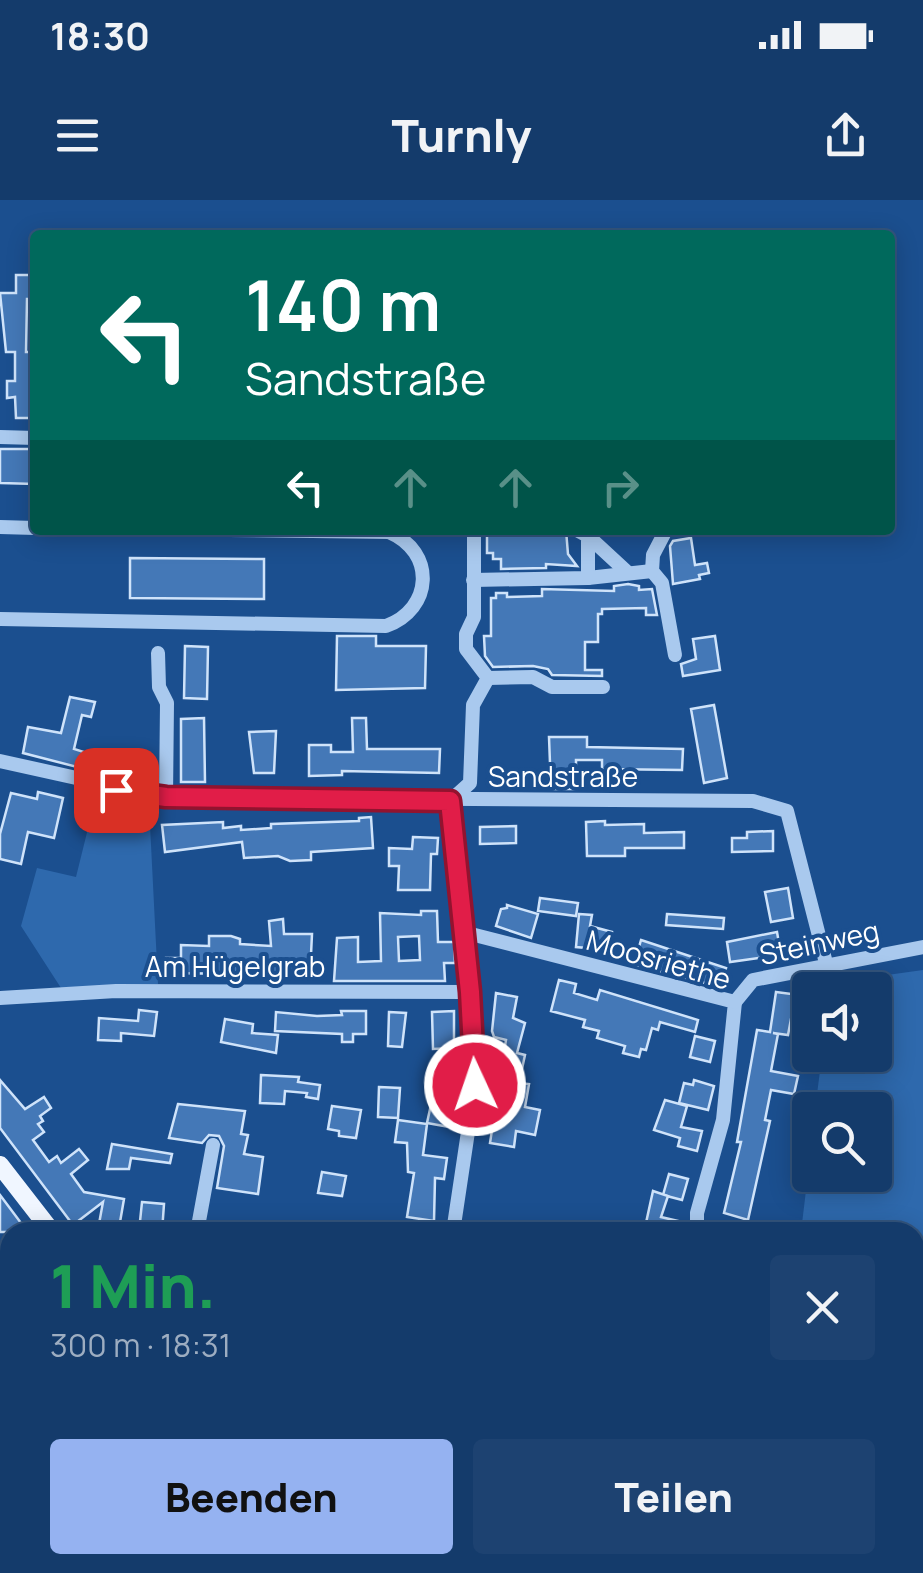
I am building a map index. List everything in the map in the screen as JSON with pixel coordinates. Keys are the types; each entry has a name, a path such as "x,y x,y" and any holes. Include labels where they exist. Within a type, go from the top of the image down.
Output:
{"main road":[{"path":"0,1165 44,1222"}],"street":[{"path":"0,438 30,438"},
{"path":"0,528 30,528"},
{"path":"0,618 386,626 409,614 422,594 424,579 416,552 393,535"},
{"path":"474,535 474,617 466,634 466,650 488,678"},
{"path":"582,535 588,578"},
{"path":"584,535 627,572"},
{"path":"663,535 653,555 652,571 662,583 675,654"},
{"path":"474,580 588,578 652,571"},
{"path":"158,653 159,686 167,703 166,797"},
{"path":"488,678 533,678 552,688 603,687"},
{"path":"454,1222 475,1085 470,992 450,801 470,783 473,705 488,678"},
{"name":"Sandstraße","path":"0,762 166,797 753,801 788,811 826,968"},
{"name":"Moosriethe","path":"463,932 736,1002 723,1120 696,1222"},
{"name":"Steinweg","path":"736,1002 753,980 923,947"},
{"name":"Am Hügelgrab","path":"0,998 116,991 470,992"},
{"path":"199,1222 213,1145"}],"shaded area":[{"path":"97,792 149,805 158,984 61,988 21,926 37,868 76,877"},
{"path":"923,970 923,1222 802,1222 806,1192 892,1192 892,1092 817,1092 820,1072 892,1072 892,974"}],"building":[{"path":"16,275 30,275 26,352 30,352 30,418 16,418 15,397 7,398 7,381 15,381 15,352 6,352 0,293 16,293"},
{"path":"0,449 30,449 30,484 0,483"},
{"path":"487,535 566,535 568,554 577,566 546,564 546,568 501,569 501,559 493,559 493,553 487,553"},
{"path":"691,538 695,565 707,563 709,573 699,575 700,579 673,584 670,546 673,541"},
{"path":"130,558 264,559 264,599 130,598"},
{"path":"614,586 639,586 639,590 652,589 657,615 646,615 646,608 602,609 602,614 598,614 598,642 585,642 585,670 602,670 602,676 552,675 548,669 533,666 493,667 485,656 484,636 491,636 491,598 496,598 496,593 507,593 507,597 542,596 542,589 614,591"},
{"path":"337,636 376,636 376,646 426,646 425,688 336,690"},
{"path":"715,636 720,670 683,676 681,664 696,659 693,639"},
{"path":"185,646 208,647 207,699 184,698"},
{"path":"70,697 95,702 91,717 82,715 74,749 84,752 81,768 23,753 28,727 61,733"},
{"path":"714,705 727,778 704,783 691,709"},
{"path":"204,718 205,782 181,782 181,719"},
{"path":"352,718 366,718 367,749 440,749 439,773 342,771 342,775 309,776 309,745 331,745 331,752 353,752"},
{"path":"276,731 274,773 254,773 249,732"},
{"path":"549,737 587,737 587,747 683,749 682,770 602,769 602,760 576,760 576,789 551,789"},
{"path":"123,754 137,758 135,765 153,770 149,783 118,776"},
{"path":"38,792 63,798 54,838 28,832 21,864 0,859 0,834 11,793 37,799"},
{"path":"371,817 373,848 311,852 311,860 290,861 278,856 244,858 242,842 165,852 162,825 223,822 223,828 241,826 241,830"},
{"path":"605,821 605,825 644,824 644,833 684,832 684,848 625,848 625,856 587,856 586,822"},
{"path":"516,826 516,843 480,844 480,827"},
{"path":"773,831 773,851 732,852 732,838 747,838 747,832"},
{"path":"413,837 438,838 437,854 431,854 430,890 398,890 399,866 389,866 389,848 412,849"},
{"path":"788,888 793,918 771,922 765,892"},
{"path":"540,898 578,903 576,916 538,911"},
{"path":"507,905 538,914 531,938 496,926 501,909"},
{"path":"421,911 437,911 438,942 454,942 455,963 444,963 445,981 334,981 337,938 358,937 358,962 381,961 380,913 421,915","holes":["419,936 420,960 399,961 398,937"]},
{"path":"579,914 592,915 590,926 612,932 610,950 576,947"},
{"path":"667,914 724,918 723,929 666,925"},
{"path":"283,919 284,934 312,934 310,975 165,973 166,958 181,958 181,945 209,946 209,936 231,936 240,939 240,944 271,946 269,921"},
{"path":"777,932 781,955 730,962 727,942"},
{"path":"641,940 726,968 720,987 634,964"},
{"path":"559,980 576,984 574,993 597,1000 600,990 698,1020 695,1032 660,1022 658,1030 652,1028 646,1050 641,1049 639,1057 623,1053 625,1046 597,1038 599,1031 583,1027 585,1020 551,1011"},
{"path":"776,992 792,994 788,1035 773,1033 778,1034 771,1071 798,1076 792,1094 771,1090 765,1120 770,1121 748,1220 724,1213 741,1142 737,1142 757,1030 770,1032"},
{"path":"496,993 517,997 513,1018 525,1023 517,1053 525,1055 519,1083 529,1084 525,1107 540,1110 535,1135 516,1131 514,1147 490,1143 506,1040 494,1037 492,1031"},
{"path":"139,1010 157,1012 154,1036 121,1033 121,1041 98,1040 99,1018 138,1021"},
{"path":"341,1011 366,1011 366,1034 353,1034 353,1042 342,1042 342,1034 275,1031 276,1012 317,1016 342,1015"},
{"path":"454,1011 454,1048 433,1049 432,1012"},
{"path":"389,1012 406,1013 402,1047 388,1046"},
{"path":"225,1019 253,1024 252,1033 278,1035 276,1053 221,1042"},
{"path":"695,1036 715,1041 710,1062 690,1057"},
{"path":"261,1075 299,1077 298,1082 320,1085 318,1099 306,1097 307,1093 285,1091 284,1104 260,1103"},
{"path":"0,1080 25,1109 44,1097 51,1108 40,1116 43,1121 38,1124 44,1132 33,1140 49,1162 57,1156 61,1163 79,1149 88,1160 71,1174 84,1192 124,1199 120,1222 99,1222 103,1202 77,1222 71,1222 0,1128"},
{"path":"694,1080 714,1086 708,1110 679,1103 684,1083 693,1085"},
{"path":"379,1087 400,1088 398,1118 378,1117"},
{"path":"432,1100 459,1105 455,1128 427,1123"},
{"path":"665,1100 687,1106 681,1127 702,1131 697,1151 678,1146 680,1138 654,1130"},
{"path":"178,1104 245,1111 241,1134 248,1135 244,1154 263,1157 258,1194 217,1188 224,1146 219,1136 209,1135 202,1143 169,1138"},
{"path":"332,1106 361,1110 356,1138 339,1136 339,1131 328,1129"},
{"path":"398,1120 427,1124 423,1155 447,1158 444,1179 435,1178 434,1221 407,1217 414,1173 408,1172 407,1143 395,1142"},
{"path":"112,1144 172,1154 170,1163 131,1158 129,1169 107,1169"},
{"path":"322,1172 346,1176 342,1196 318,1193"},
{"path":"669,1174 688,1179 682,1200 663,1195"},
{"path":"653,1191 668,1196 661,1217 678,1222 646,1222"},
{"path":"0,1195 20,1222 0,1222"},
{"path":"142,1202 164,1204 163,1222 140,1222"}],"route":[{"path":"116,790 166,797 450,801 470,992 475,1085"}]}
